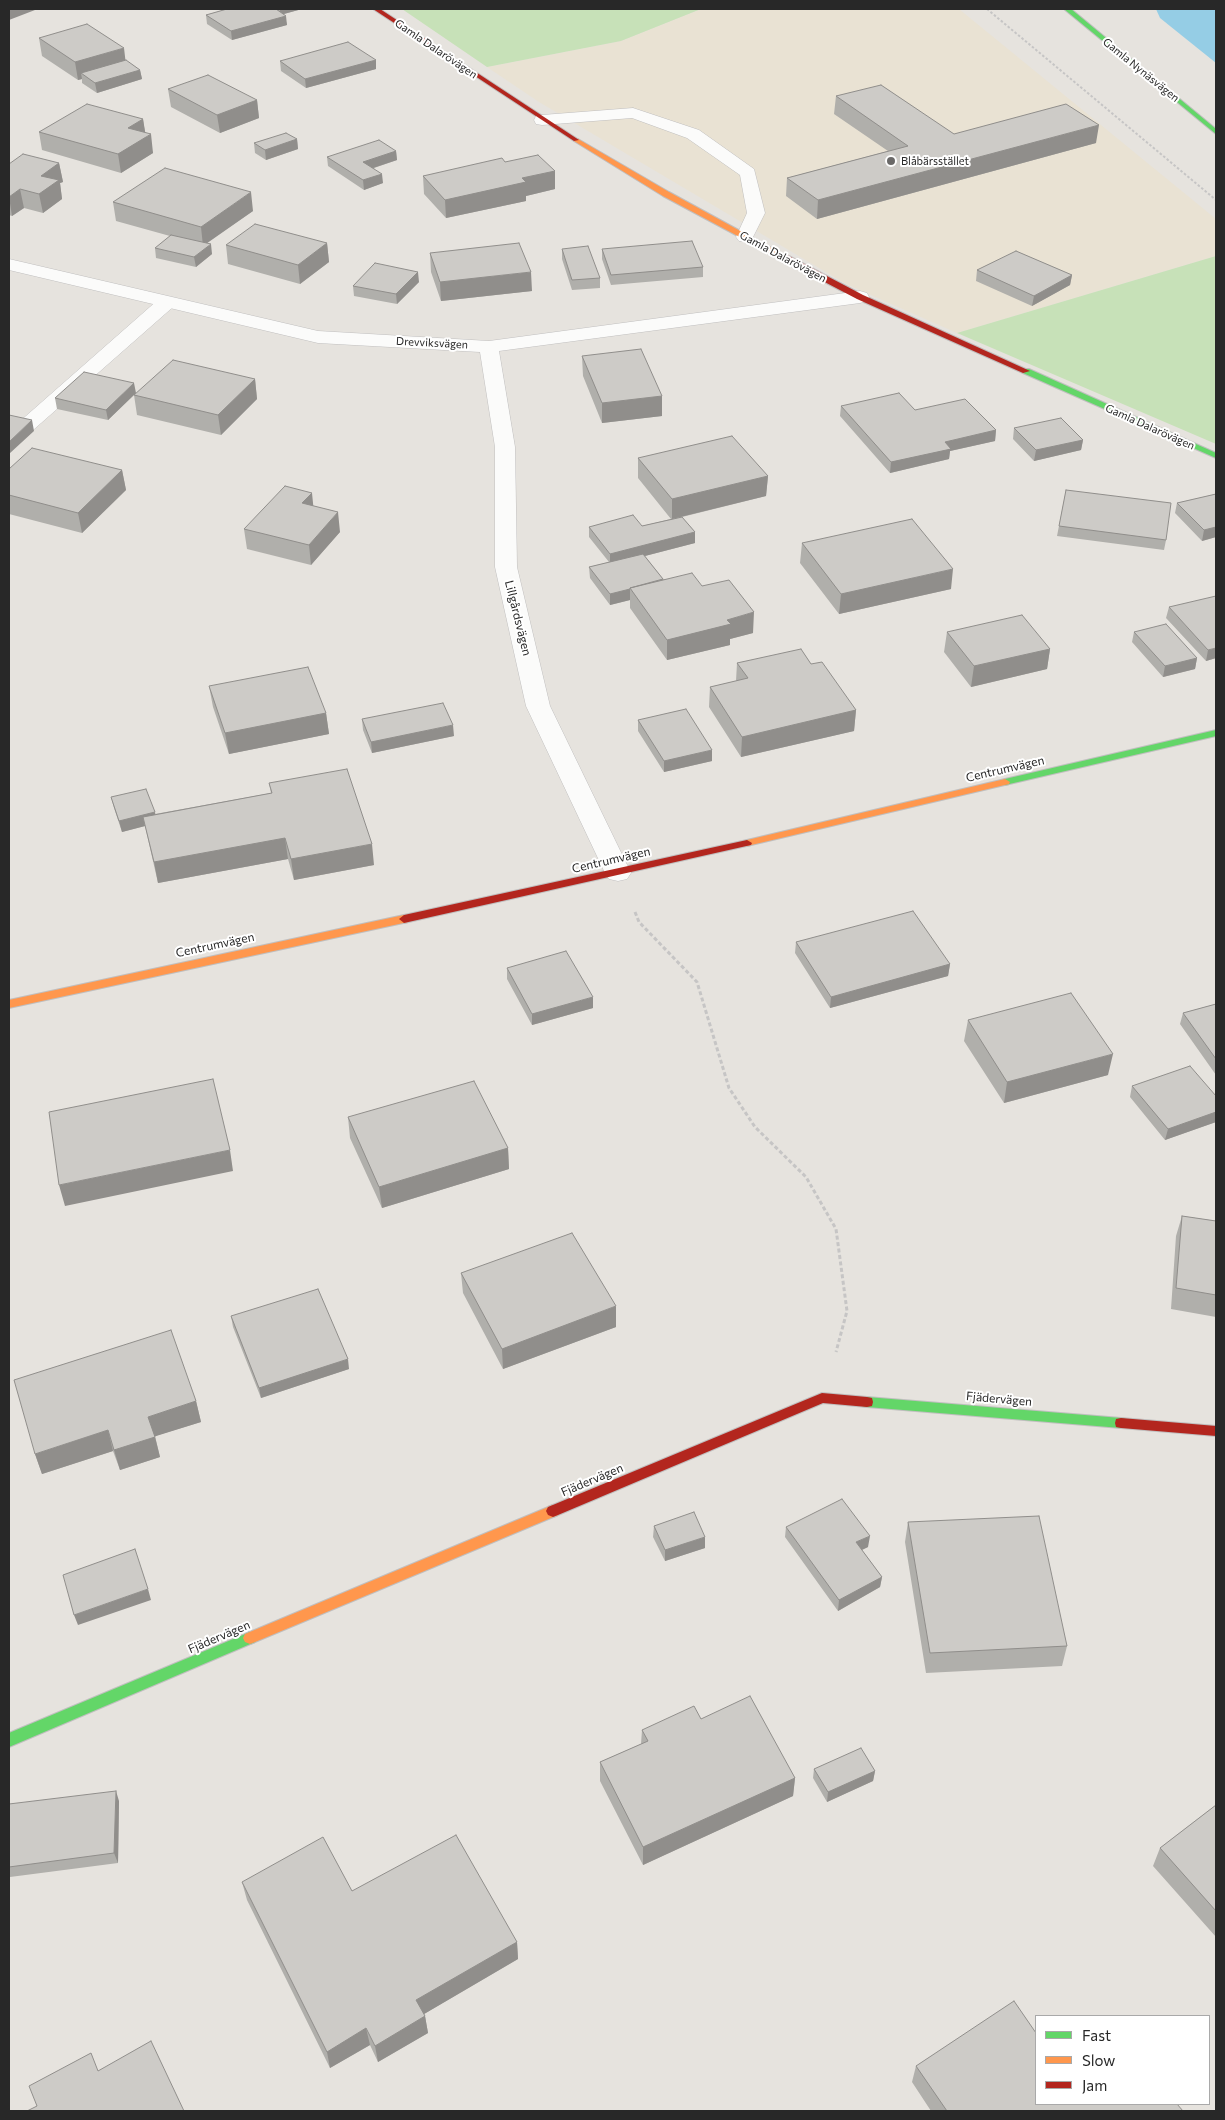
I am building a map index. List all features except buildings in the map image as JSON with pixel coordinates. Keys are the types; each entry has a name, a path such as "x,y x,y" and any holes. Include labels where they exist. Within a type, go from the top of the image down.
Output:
{"street":[{"name":"Gamla Dalarövägen","path":"376,9 542,120 666,194 745,237 860,297 1216,456"},
{"name":"Gamla Nynäsvägen","path":"1067,9 1216,132"},
{"path":"542,120 634,113 693,134 748,173 756,214 745,237"},
{"name":"Drevviksvägen","path":"9,265 318,337 489,346 860,297"},
{"path":"25,427 166,303"},
{"name":"Lillgårdsvägen","path":"489,346 505,447 506,567 538,706 618,873"},
{"name":"Centrumvägen","path":"9,1004 618,873 1216,734"},
{"name":"Fjädervägen","path":"9,1740 822,1398 1216,1431"}],"path":[{"path":"987,9 1216,200"},
{"path":"618,873 639,922 697,982 729,1088 755,1127 806,1177 836,1229 847,1311 822,1398"}],"shaded area":[{"name":"Blåbärsstället","path":"701,9 959,9 1216,219 1216,256 957,333 846,284 539,102 487,67 621,41"}],"green space":[{"path":"402,9 701,9 621,41 487,67"},
{"path":"1216,256 1216,444 957,333"}],"water":[{"path":"1156,9 1216,9 1216,63 1160,18"}],"traffic: fast":[{"path":"1067,9 1216,132"},
{"path":"1026,371 1216,456"},
{"path":"1005,782 1216,733"},
{"path":"867,1402 1121,1423"},
{"path":"9,1740 250,1638"}],"traffic: slow":[{"path":"576,140 666,194 782,256"},
{"path":"747,843 1005,782"},
{"path":"9,1004 404,919"},
{"path":"250,1638 553,1511"}],"traffic: jam":[{"path":"376,9 576,140"},
{"path":"782,256 860,297 1026,371"},
{"path":"404,919 747,843"},
{"path":"553,1511 822,1398 867,1402"},
{"path":"1121,1423 1216,1431"}],"place":[{"name":"Blåbärsstället","path":"891,161"}]}
